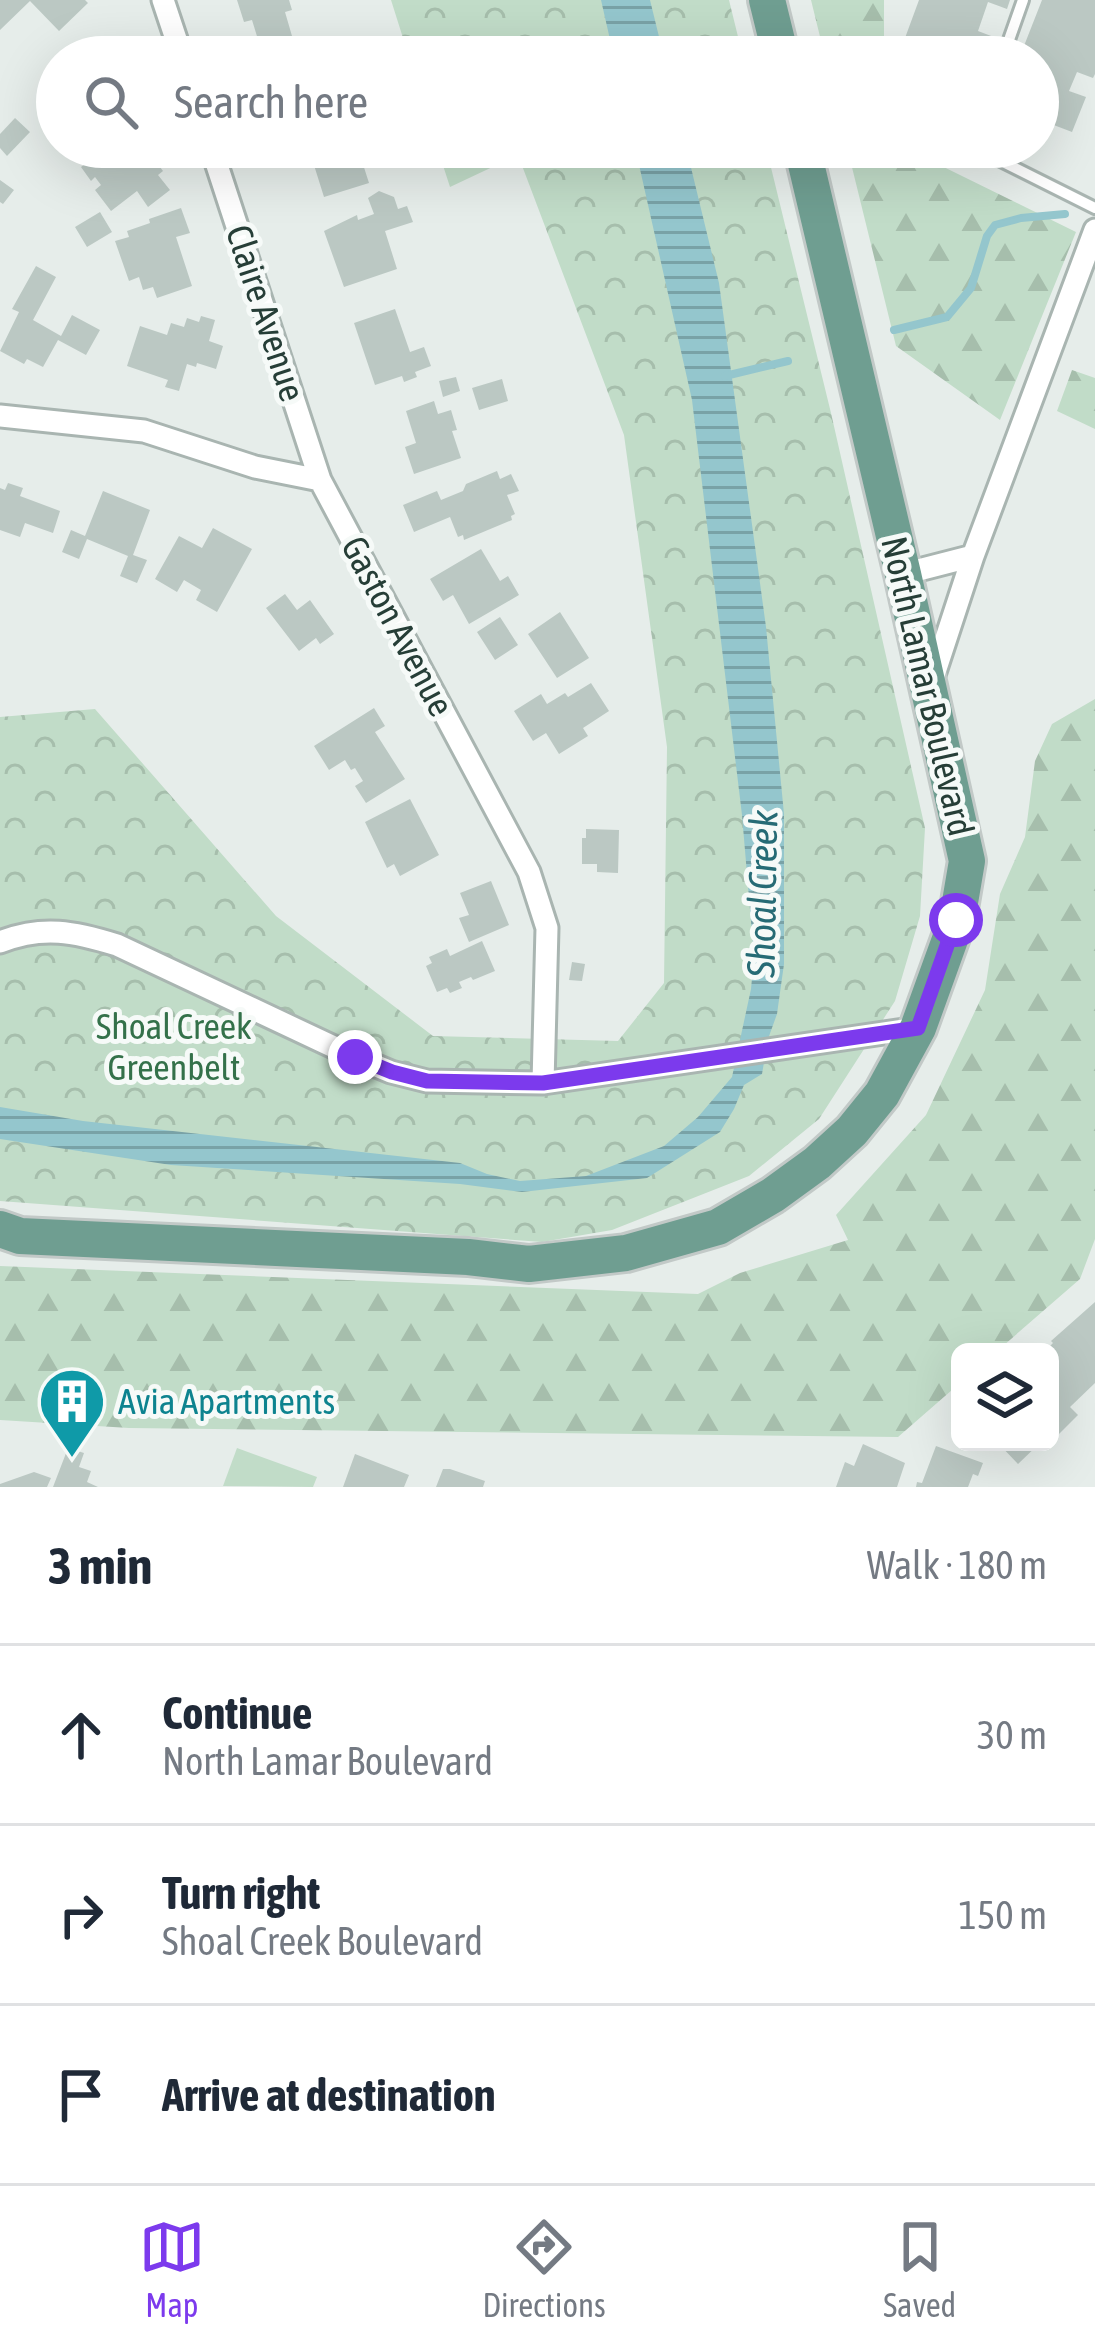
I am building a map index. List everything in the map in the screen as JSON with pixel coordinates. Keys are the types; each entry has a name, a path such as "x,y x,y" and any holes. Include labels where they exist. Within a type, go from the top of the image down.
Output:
{"main road":[{"path":"767,0 776,36"},
{"name":"North Lamar Boulevard","path":"7,1236 468,1257 529,1264 626,1253 718,1227 773,1196 852,1131 883,1094 918,1028 956,920 967,861 807,168"}],"street":[{"path":"163,0 175,36"},
{"name":"Claire Avenue","path":"218,168 320,480"},
{"path":"929,691 973,556 1095,230"},
{"path":"0,416 144,431 255,467 320,480"},
{"name":"Gaston Avenue","path":"320,480 529,872 547,928 543,1083"},
{"path":"903,574 973,556"},
{"path":"0,942 30,932 80,933 117,945 392,1072 427,1081 543,1083 918,1028"}],"lane":[{"path":"1010,36 1023,0"},
{"path":"1015,168 1095,208"}],"green space":[{"path":"391,0 729,0 738,36 402,36"},
{"path":"811,0 884,0 884,36 820,36"},
{"name":"Shoal Creek Greenbelt","path":"444,168 490,168 450,187"},
{"name":"Shoal Creek Greenbelt","path":"523,168 771,168 925,828 920,916 895,1001 819,1119 749,1176 612,1230 542,1242 0,1201 0,717 95,709 276,916 433,1036 618,1041 664,983 667,747 624,435"},
{"path":"852,168 946,168 1076,232 1000,420 896,346"},
{"path":"1072,370 1095,378 1095,429 1057,411"},
{"path":"1095,699 1095,1239 1080,1279 1006,1343 951,1343 951,1391 898,1437 129,1428 0,1420 0,1266 698,1294 740,1273 848,1240 836,1215 926,1115 985,990 1000,894 1025,837 1035,761 1052,724"},
{"path":"237,1448 317,1477 313,1487 223,1486"}],"water":[{"path":"601,0 650,0 659,36 609,36"},
{"name":"Shoal Creek","path":"640,168 691,168 719,283 766,627 784,814 784,964 777,1014 762,1074 744,1085 720,1132 647,1178 522,1192 171,1165 0,1139 0,1107 83,1121 460,1163 520,1181 586,1176 664,1146 698,1117 732,1077 754,957 742,815 692,400"}],"building":[{"path":"0,0 85,0 88,3 59,31 30,1 0,30"},
{"path":"237,0 289,0 292,10 285,12 292,36 257,36 252,20 244,22"},
{"path":"919,0 1010,0 1007,9 988,2 978,31 991,36 906,36"},
{"path":"1042,0 1095,0 1095,74 1093,78 1077,72 1069,91 1086,97 1072,132 1059,127 1059,36 1028,36"},
{"path":"15,118 30,132 7,156 0,148 0,134"},
{"path":"82,168 161,168 158,175 170,190 148,207 137,191 111,211 95,190 101,185 95,177 91,181"},
{"path":"315,168 364,168 369,183 324,197"},
{"path":"0,180 14,190 3,204 0,202"},
{"path":"379,191 394,197 398,209 407,206 413,222 385,231 397,269 344,287 324,231 357,215 358,220 374,214 368,198"},
{"path":"181,208 190,233 176,237 192,286 157,298 153,287 143,290 139,277 129,281 115,241 129,237 127,231 150,223 149,219"},
{"path":"100,212 112,232 87,247 75,227"},
{"path":"36,266 56,277 33,320 61,336 72,315 100,330 86,355 58,340 43,367 27,359 24,364 0,351 19,312 12,309"},
{"path":"395,309 410,352 424,347 431,366 404,382 402,376 375,385 354,323"},
{"path":"201,316 215,320 209,341 223,346 216,369 187,364 179,391 165,387 168,380 127,366 140,326 167,335 171,323 184,327 187,318 199,322"},
{"path":"456,377 460,391 443,397 439,381"},
{"path":"502,379 508,401 479,410 472,388"},
{"path":"434,401 438,414 451,410 461,458 414,474 405,447 416,443 406,411"},
{"path":"497,471 500,479 511,474 519,491 507,495 515,514 512,520 464,540 450,517 414,532 403,505 437,491 441,500"},
{"path":"8,483 23,488 20,496 60,511 53,533 25,523 20,537 0,530 0,488 5,490"},
{"path":"103,491 150,510 133,555 147,560 137,583 120,576 128,556 87,539 79,559 62,552 71,530 85,536"},
{"path":"213,528 252,549 217,612 196,600 201,590 184,580 177,592 155,579 179,536 202,548"},
{"path":"481,549 500,581 508,576 519,595 469,624 453,595 443,601 430,579"},
{"path":"285,594 297,610 310,600 334,634 320,644 316,638 299,651 266,608"},
{"path":"560,612 589,658 557,678 528,634"},
{"path":"500,617 518,645 495,660 477,632"},
{"path":"591,683 609,711 583,728 588,736 559,754 546,733 533,741 514,711 541,694 547,704"},
{"path":"374,708 385,726 375,732 405,779 366,803 355,786 363,781 355,768 351,770 345,760 329,770 314,746"},
{"path":"410,799 439,855 400,876 394,864 387,868 365,822"},
{"path":"586,829 619,830 618,873 597,872 597,864 582,864"},
{"path":"491,881 509,925 469,942 459,918 469,915 460,893"},
{"path":"482,941 495,971 459,982 462,988 450,993 447,988 437,992 426,966 432,963 429,957 447,949 450,956"},
{"path":"572,962 585,964 582,981 569,980"},
{"path":"1095,1302 1095,1383 1070,1407 1078,1415 1059,1434 1059,1343 1051,1341"},
{"path":"863,1444 905,1463 897,1487 836,1487 845,1462 854,1466"},
{"path":"936,1446 983,1463 968,1487 916,1487 917,1482 922,1483"},
{"name":"Avia Apartments","path":"68,1448 84,1453 79,1467 91,1471 87,1482 98,1487 53,1487"},
{"path":"1006,1451 1032,1451 1018,1464"},
{"path":"355,1454 409,1475 404,1487 343,1487"},
{"path":"443,1469 485,1481 483,1487 436,1487"},
{"path":"34,1472 51,1478 47,1487 0,1487 0,1484"}],"waterway":[{"path":"894,330 947,317 971,288 995,225 1065,214"},
{"path":"725,376 788,361"}],"place":[{"name":"Avia Apartments","path":"72,1460"}],"route":[{"path":"355,1057 427,1081 543,1083 918,1028 956,920"}]}
